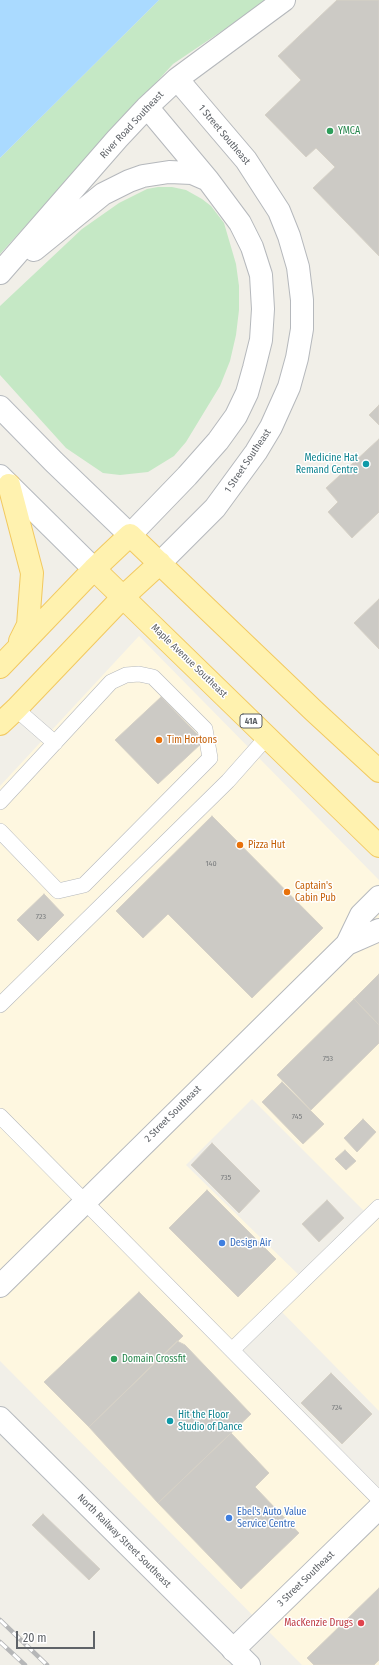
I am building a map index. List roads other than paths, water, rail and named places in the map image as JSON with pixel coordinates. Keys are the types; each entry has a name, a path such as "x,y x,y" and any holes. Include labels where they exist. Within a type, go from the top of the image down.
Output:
{"main road":[{"path":"4,481 32,573 28,626 6,661"},
{"path":"6,661 94,569 130,535 379,771"},
{"name":"1 Street Southeast","path":"0,724 123,596 160,563"},
{"name":"Maple Avenue Southeast","path":"94,569 379,846"}],"street":[{"name":"River Road Southeast","path":"0,273 147,107 176,78 284,0"},
{"name":"1 Street Southeast","path":"160,563 215,508 260,446 271,427 289,387 297,358 302,329 302,300 298,267 289,236 279,211 246,160 176,78"},
{"path":"0,408 130,535 187,476 218,441 236,416 247,393 261,340 263,308 261,275 252,247 240,223 208,180 147,107"},
{"path":"0,278 103,194 129,181 143,176 169,172 192,173 208,180"},
{"name":"Maple Avenue Southeast","path":"4,481 94,569"},
{"name":"2 Street Southeast","path":"0,1286 347,944 361,915 379,897"},
{"name":"2 Street Southeast","path":"347,944 379,930"},
{"name":"North Railway Street Southeast","path":"0,1418 249,1665"},
{"name":"3 Street Southeast","path":"233,1650 379,1508"}],"lane":[{"path":"0,802 111,682 126,675 139,674 153,677 205,728 210,758 84,885 58,891 0,831"},
{"path":"16,709 55,743"},
{"path":"0,1005 228,781 267,736"},
{"path":"0,1116 379,1499"},
{"path":"232,1350 379,1207"}],"water":[{"path":"0,0 159,0 0,158"}],"railway":[{"path":"0,1620 47,1665"},
{"path":"0,1642 25,1665"}],"place":[{"name":"YMCA","path":"330,131"},
{"name":"Medicine Hat Remand Centre","path":"366,464"},
{"name":"Tim Hortons","path":"159,740"},
{"name":"Pizza Hut","path":"240,845"},
{"name":"Captain's Cabin Pub","path":"287,892"},
{"name":"Design Air","path":"222,1243"},
{"name":"Domain Crossfit","path":"114,1359"},
{"name":"Hit the Floor Studio of Dance","path":"170,1421"},
{"name":"Ebel's Auto Value Service Centre","path":"229,1518"},
{"name":"MacKenzie Drugs","path":"361,1623"}]}
